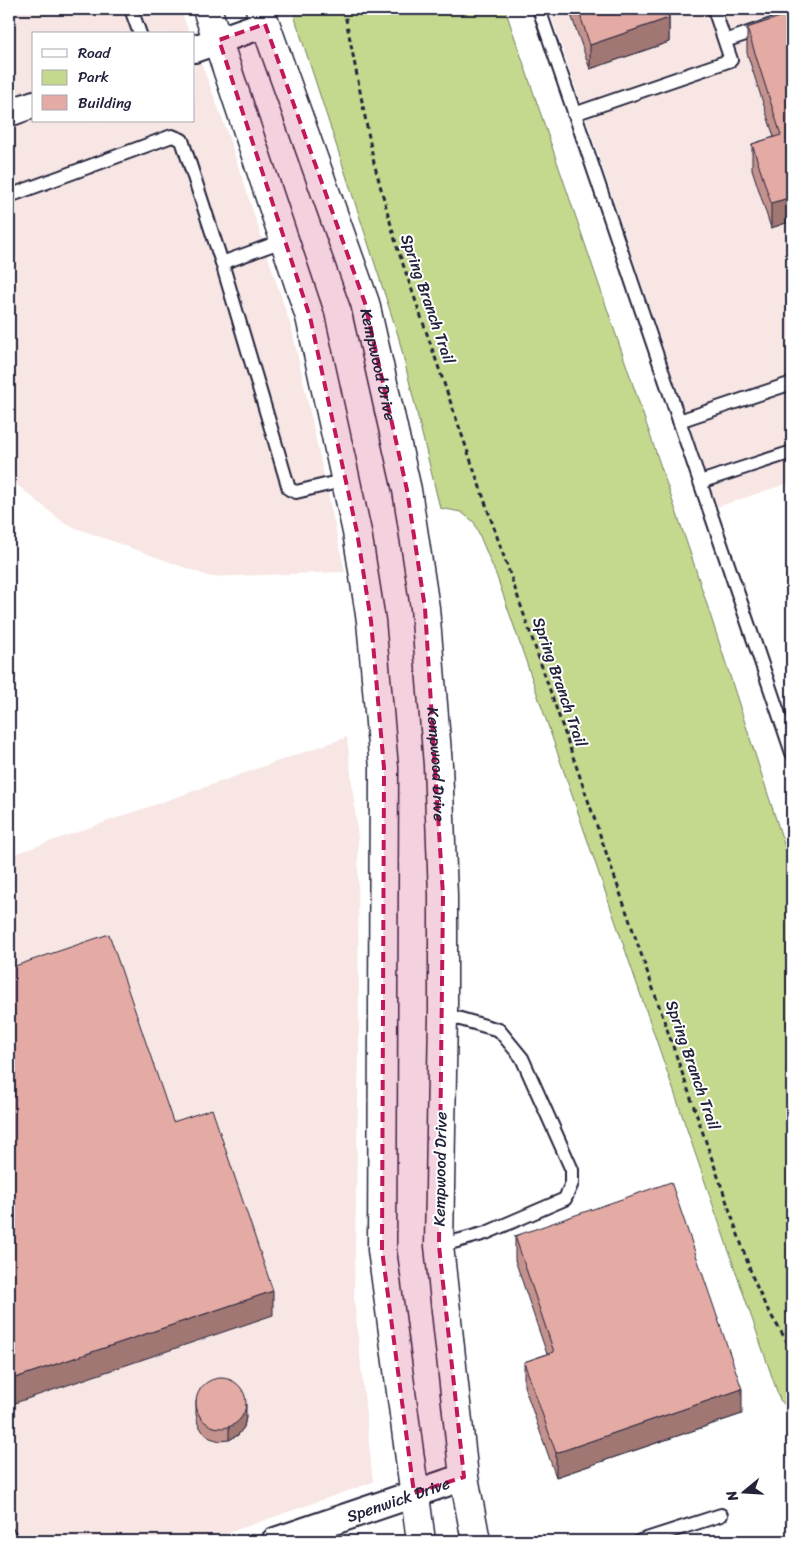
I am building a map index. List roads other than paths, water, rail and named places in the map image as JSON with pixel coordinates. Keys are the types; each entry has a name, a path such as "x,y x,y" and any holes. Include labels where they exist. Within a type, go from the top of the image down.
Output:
{"main road":[{"path":"207,9 219,40 310,317 357,532 371,621 384,768 382,1250 421,1541"},
{"name":"Kempwood Drive","path":"262,16 365,303 407,490 425,608 438,765 443,895 439,1246 464,1477 476,1541"}],"street":[{"path":"195,49 219,40 262,16"},
{"path":"9,113 32,105"},
{"name":"Spenwick Drive","path":"275,1541 464,1477"}],"lane":[{"path":"131,9 139,32"},
{"path":"539,9 792,753"},
{"path":"574,114 731,60 714,9"},
{"path":"725,41 792,18"},
{"path":"9,196 172,136 182,140 222,263 289,489 296,492 346,480"},
{"path":"222,263 285,240"},
{"path":"679,421 792,384"},
{"path":"700,482 792,452"},
{"path":"439,1246 486,1233 565,1199 572,1183 572,1170 522,1058 499,1030 443,1014"},
{"path":"640,1541 721,1515"},
{"path":"9,1535 11,1541"}]}
